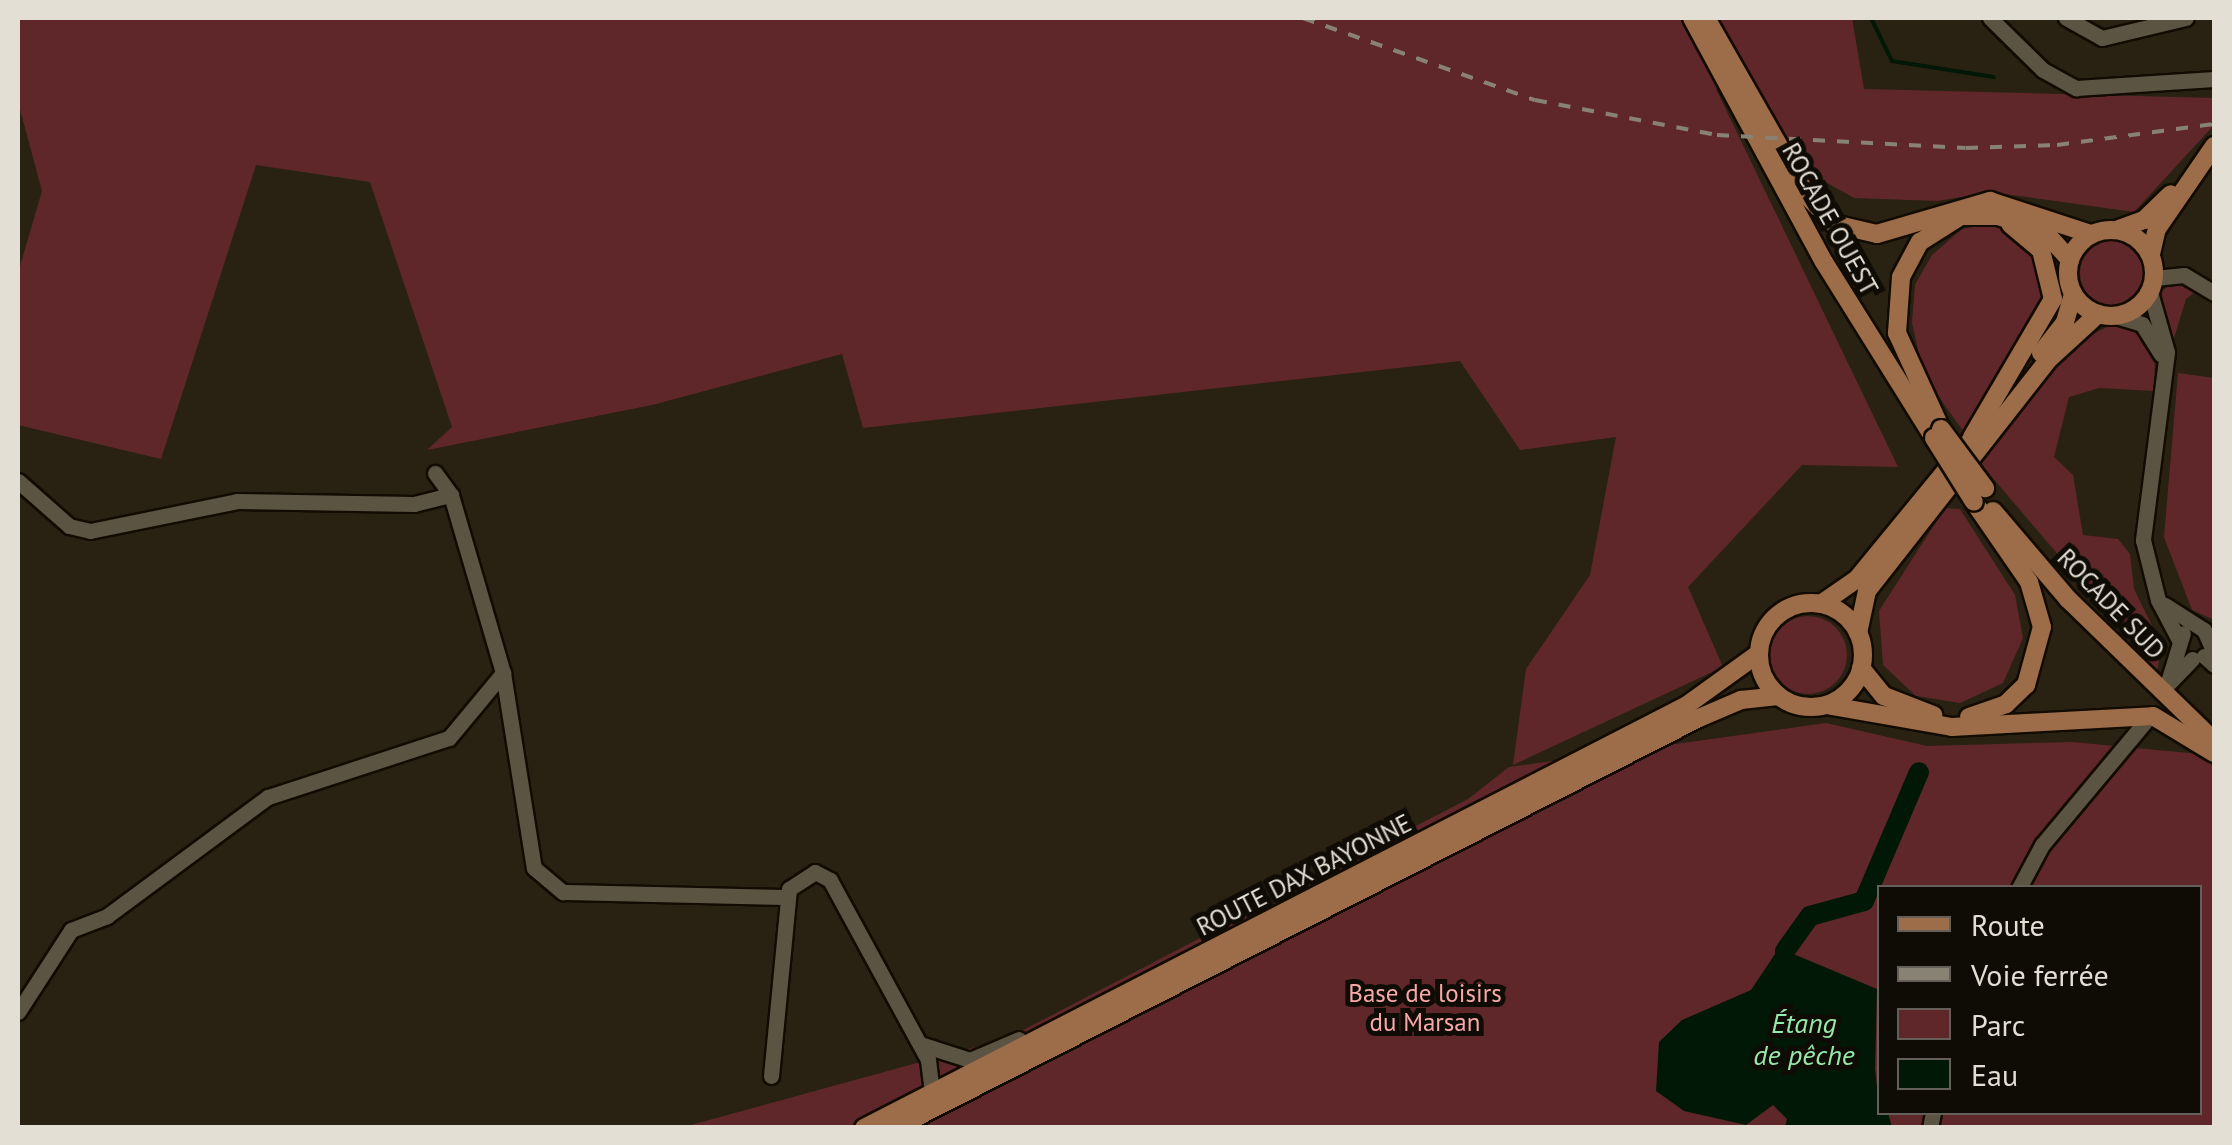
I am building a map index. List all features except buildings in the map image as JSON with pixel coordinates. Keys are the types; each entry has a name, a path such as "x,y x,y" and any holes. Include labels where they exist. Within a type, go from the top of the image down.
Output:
{"main road":[{"name":"ROCADE OUEST","path":"1692,18 1832,277 1938,433"},
{"path":"1706,18 1808,197 1834,224 1885,232 1990,201 2091,234 2118,230 2144,220 2202,162"},
{"path":"1826,705 1848,691 1861,668 1858,633 1868,591 2050,358 2153,285 2151,254 2157,230 2214,146"},
{"path":"1972,438 2053,299 2042,250 1998,216"},
{"path":"1778,696 1758,653 1776,616 1821,604 1856,578 1972,438 2062,327 2073,294 2070,260 2044,232 1998,216 1942,224 1920,242 1902,278 1900,345 1938,433 1980,495 2039,602 2042,626 2034,670 2006,704 1978,716 1937,716 1884,696 1861,668"},
{"path":"2118,230 2151,254"},
{"path":"2070,260 2091,234"},
{"path":"2073,294 2107,315"},
{"name":"ROCADE SUD","path":"1980,495 2068,599 2214,740"},
{"path":"1821,604 1858,633"},
{"name":"ROUTE DAX BAYONNE","path":"864,1128 1688,705 1758,653"},
{"path":"895,1128 1741,700 1778,696 1952,726 2153,716 2214,753"}],"street":[{"path":"1990,18 2043,70 2076,88 2214,78"},
{"path":"2066,18 2080,32 2114,33 2185,18"},
{"path":"2114,33 2130,18"},
{"path":"2207,656 2183,638 2158,600 2142,509 2165,368 2163,326 2153,285 2184,275 2214,293"},
{"path":"2107,315 2148,330 2165,368"},
{"path":"435,473 451,495 502,673 534,868 549,885 563,892 787,897"},
{"path":"18,480 69,526 90,531 236,501 414,504 451,495"},
{"path":"2204,630 2207,656 2167,684 2183,638 2204,630"},
{"path":"18,1012 71,930 107,916 268,797 449,738 502,673"},
{"path":"2021,885 2042,844 2145,722"},
{"path":"771,1076 787,897 808,873 830,880 904,1026 931,1066 932,1093"},
{"path":"904,1026 928,1050 970,1060 1120,997"}],"green space":[{"path":"18,18 1852,18 1864,89 2214,98 2214,125 2134,212 1990,192 1937,201 1854,198 1806,171 1749,74 1716,89 1898,467 1802,465 1688,587 1723,667 1513,765 1526,669 1590,575 1616,437 1520,450 1460,361 863,428 842,354 652,405 427,450 452,427 370,182 256,165 161,459 18,425 18,273 42,191 18,102"},
{"path":"2000,222 2031,235 2044,295 2025,347 1966,435 1924,376 1912,323 1915,285 1932,255 1962,229"},
{"path":"2113,240 2136,250 2146,273 2136,296 2113,306 2090,296 2080,273 2090,250"},
{"path":"2181,278 2196,291 2186,299 2170,351 2160,292"},
{"path":"2109,326 2129,326 2146,338 2155,359 2154,391 2099,388 2069,397 2054,457 2073,475 2083,535 2118,539 2130,554 2134,589 2162,646 2157,671 1980,463 2067,347"},
{"path":"2178,373 2214,378 2214,620 2192,610 2164,537"},
{"path":"1945,508 1960,509 2015,595 2023,638 2003,683 1960,703 1916,696 1883,665 1879,611"},
{"path":"1800,616 1816,616 1841,633 1847,655 1841,677 1830,688 1816,694 1800,694 1775,677 1769,663 1769,647 1786,622"},
{"name":"Base de loisirs du Marsan","path":"1826,723 1927,746 2072,742 2199,754 2214,767 2214,1127 680,1128 1008,1038 1468,799 1509,767"}],"water":[{"name":"Étang de pêche","path":"1779,948 1877,989 1877,1115 1889,1115 1892,1127 1785,1127 1787,1119 1773,1105 1746,1125 1684,1111 1656,1091 1659,1042 1682,1020 1751,990"}],"waterway":[{"path":"1871,18 1892,61 1994,77"},
{"path":"1785,951 1810,916 1864,901 1919,772"}],"railway":[{"path":"1303,18 1535,100 1717,135 1966,148 2057,145 2214,124"}]}
